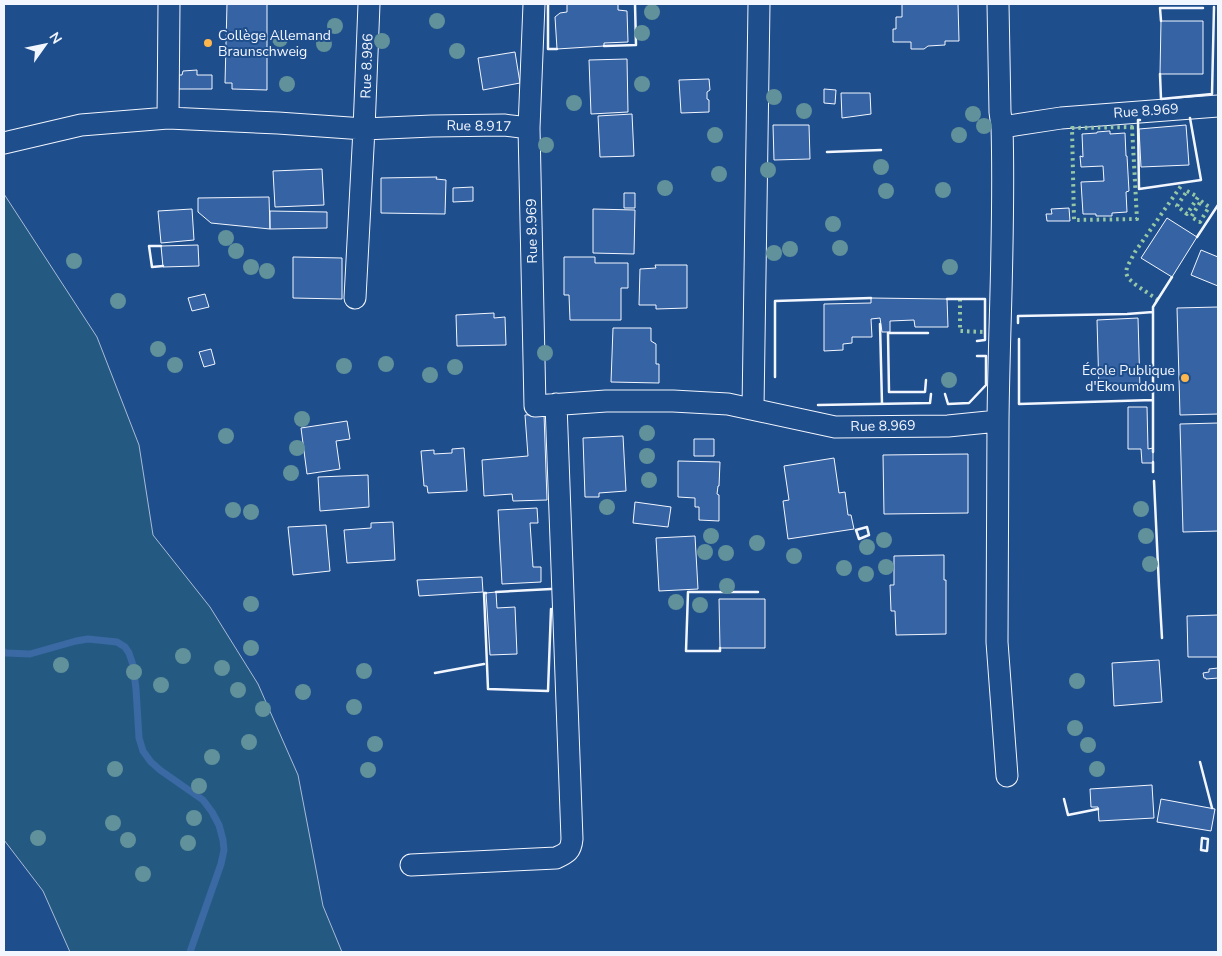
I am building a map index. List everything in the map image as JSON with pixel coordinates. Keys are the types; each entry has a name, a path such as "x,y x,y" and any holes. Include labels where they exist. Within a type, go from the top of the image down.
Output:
{"street":[{"path":"168,118 169,4"},
{"name":"Rue 8.986","path":"356,298 369,4"},
{"name":"Rue 8.917","path":"4,143 81,125 168,118 364,129 495,125 529,128 534,4"},
{"path":"753,410 758,4"},
{"path":"998,4 1003,160 998,421 997,642 1007,776"},
{"name":"Rue 8.969","path":"1002,126 1061,118 1218,106"},
{"name":"Rue 8.969","path":"529,128 536,406 606,401 673,401 728,404 835,427 948,426 998,421"},
{"path":"411,865 556,858 565,854 571,848 556,404"}],"shaded area":[{"path":"4,194 97,337 139,445 153,535 210,607 258,684 298,775 323,906 342,952 70,952 43,891 4,840"}],"building":[{"path":"227,4 267,4 267,90 232,89 232,83 225,83"},
{"path":"567,4 618,4 618,10 627,11 628,42 604,43 604,46 557,49 555,17 560,13 567,12"},
{"path":"902,4 958,4 959,41 945,41 945,45 928,46 924,49 911,49 911,42 893,42 893,29 896,29 896,17 902,17"},
{"path":"1161,21 1203,21 1203,74 1160,74"},
{"path":"515,52 520,83 483,90 478,58"},
{"path":"627,59 628,112 591,114 589,60"},
{"path":"197,70 197,75 212,75 212,89 179,89 179,75 182,75 183,71"},
{"path":"709,79 710,90 707,92 707,99 709,100 709,112 681,113 679,80"},
{"path":"824,89 836,90 835,104 824,103"},
{"path":"841,93 870,93 871,114 842,118"},
{"path":"632,114 634,156 600,157 598,116"},
{"path":"773,125 809,125 810,159 774,160"},
{"path":"1186,125 1189,165 1141,167 1139,129"},
{"path":"1110,131 1110,134 1125,133 1129,191 1126,192 1127,212 1112,213 1112,216 1083,214 1081,182 1104,181 1103,166 1081,167 1080,156 1083,157 1082,134"},
{"path":"322,169 324,205 275,207 273,171"},
{"path":"437,177 436,179 446,180 445,214 381,213 381,178"},
{"path":"473,187 473,201 453,202 453,188"},
{"path":"624,193 635,193 635,208 624,208"},
{"path":"269,197 270,229 211,223 198,212 198,198"},
{"path":"1069,208 1070,221 1047,221 1046,214 1052,214 1051,209"},
{"path":"192,209 194,240 161,243 158,211"},
{"path":"593,209 635,210 634,254 593,253"},
{"path":"270,211 327,212 327,228 270,229"},
{"path":"1167,218 1197,237 1172,277 1141,258"},
{"path":"198,245 199,266 163,267 161,246"},
{"path":"1201,250 1218,257 1218,286 1191,275"},
{"path":"293,257 342,258 342,299 293,298"},
{"path":"564,257 595,257 595,263 628,263 628,288 621,288 621,320 570,320 569,295 564,295"},
{"path":"655,265 687,265 687,308 656,309 656,305 639,305 640,269 656,268"},
{"path":"205,294 209,307 192,311 188,298"},
{"path":"871,298 947,299 948,327 915,327 914,320 890,321 890,332 882,332 880,318 871,319 872,337 852,337 852,343 843,344 843,350 824,351 824,304 871,303"},
{"path":"1218,307 1218,414 1180,415 1177,308"},
{"path":"494,313 494,318 505,317 506,345 457,346 456,315"},
{"path":"1138,318 1140,389 1099,390 1097,320"},
{"path":"613,328 651,328 651,341 656,344 656,364 659,364 659,383 611,382"},
{"path":"211,349 215,364 204,367 199,352"},
{"path":"1128,407 1147,407 1148,449 1153,448 1153,463 1142,463 1141,449 1128,449"},
{"path":"544,414 547,500 513,501 512,494 484,496 482,460 528,456 525,415"},
{"path":"347,421 350,439 336,441 340,469 307,474 301,428"},
{"path":"1218,423 1218,531 1183,532 1180,424"},
{"path":"623,436 626,491 599,493 599,497 585,497 583,438"},
{"path":"694,439 714,439 714,456 694,456"},
{"path":"464,448 467,491 428,493 427,486 424,486 421,451 434,450 434,454 452,453 452,449"},
{"path":"968,454 968,513 884,514 883,455"},
{"path":"834,458 839,493 845,492 848,515 851,515 854,529 788,539 783,501 789,500 784,466"},
{"path":"678,461 720,462 717,494 719,495 719,521 699,520 699,507 695,507 695,498 678,497"},
{"path":"368,475 369,507 320,511 318,477"},
{"path":"635,502 671,507 668,527 633,523"},
{"path":"537,508 538,523 530,523 533,567 541,567 541,582 502,584 498,510"},
{"path":"393,522 395,560 347,563 344,530 371,528 371,523"},
{"path":"326,525 330,571 293,575 288,527"},
{"path":"695,536 698,589 659,591 656,538"},
{"path":"944,555 946,634 896,635 895,611 891,611 890,585 894,585 894,556"},
{"path":"482,577 483,592 419,596 417,580"},
{"path":"496,592 497,608 515,607 517,654 490,655 486,593"},
{"path":"719,599 765,599 765,648 720,648"},
{"path":"1218,615 1218,657 1188,657 1187,616"},
{"path":"1159,660 1162,702 1114,706 1112,663"},
{"path":"1218,668 1218,678 1204,678 1203,673 1209,672 1209,669"},
{"path":"1152,785 1154,818 1099,821 1098,807 1091,807 1090,789"},
{"path":"1161,799 1215,809 1211,831 1157,822"}],"waterway":[{"path":"4,652 30,654 88,639 117,642 125,647 129,653 133,665 139,738 143,751 160,770 203,800 219,825 223,840 224,850 221,864 190,952"}],"hedge":[{"path":"1132,127 1137,219 1074,220 1072,128 1132,127"},
{"path":"1158,300 1128,278 1126,273 1127,267 1135,252 1183,183"},
{"path":"1187,191 1198,197 1187,214 1177,206 1187,191"},
{"path":"1201,201 1209,207 1200,222 1191,217 1201,201"},
{"path":"960,299 960,331 985,332"}],"wall":[{"path":"604,46 636,45 635,4"},
{"path":"548,5 548,49 557,49"},
{"path":"1160,74 1161,99 1212,94 1214,7"},
{"path":"1161,21 1160,8 1203,8"},
{"path":"1140,120 1138,120 1139,189 1201,180 1190,118"},
{"path":"827,152 881,150"},
{"path":"1197,237 1218,205"},
{"path":"161,246 149,246 152,267 163,266"},
{"path":"1153,452 1153,307 1172,277"},
{"path":"775,377 775,301 871,298"},
{"path":"947,299 985,299 985,340 977,341"},
{"path":"1018,323 1018,316 1153,312"},
{"path":"880,324 882,404"},
{"path":"926,380 925,392 889,392 888,333 928,333"},
{"path":"1019,339 1019,404 1153,400"},
{"path":"945,394 948,404 969,403 986,385 986,356 977,356"},
{"path":"818,405 930,403 931,394"},
{"path":"1153,462 1153,472"},
{"path":"1154,481 1162,638"},
{"path":"867,527 869,535 859,539 856,530 867,527"},
{"path":"496,592 551,589"},
{"path":"720,648 720,651 686,651 688,592 758,592"},
{"path":"486,593 484,593 488,689 548,691 551,609"},
{"path":"435,673 484,664"},
{"path":"1200,762 1212,808"},
{"path":"1064,799 1068,815 1098,809"},
{"path":"1202,838 1208,839 1207,851 1201,850 1202,838"}],"place":[{"name":"Collège Allemand Braunschweig","path":"208,43"},
{"name":"École Publique d'Ekoumdoum","path":"1185,378"}]}
